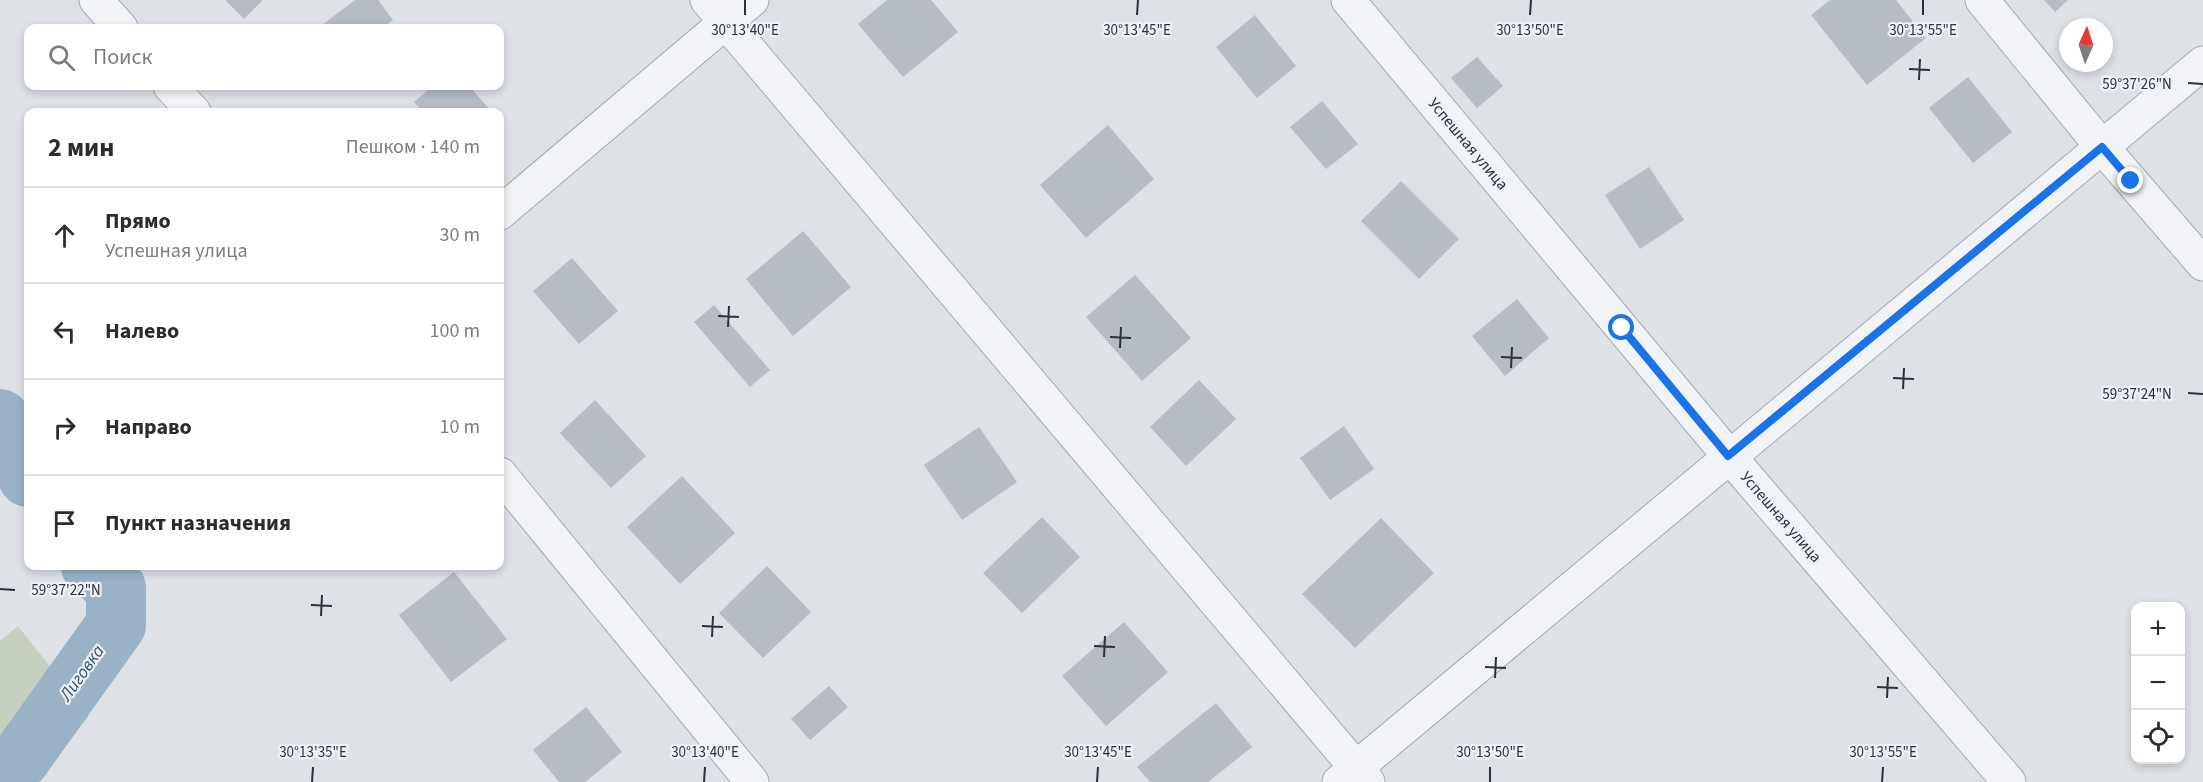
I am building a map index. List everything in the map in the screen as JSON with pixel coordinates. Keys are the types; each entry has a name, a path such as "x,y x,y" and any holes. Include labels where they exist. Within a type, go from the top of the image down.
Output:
{"street":[{"path":"96,0 117,24"},
{"path":"504,209 717,11 752,0"},
{"name":"Успешная улица","path":"1348,0 1728,456 2009,782"},
{"path":"1982,0 2102,147 2203,264"},
{"path":"717,11 1354,777 1728,456 2203,63"},
{"path":"174,90 190,108"},
{"path":"504,479 752,782"}],"green space":[{"path":"18,626 89,716 43,773 28,782 0,782 0,641"}],"building":[{"path":"225,0 263,0 244,19"},
{"path":"355,0 378,0 393,20 388,24 323,24"},
{"path":"887,0 931,0 958,32 903,77 858,24"},
{"path":"1830,0 1896,0 1926,38 1867,85 1811,15"},
{"path":"2044,0 2068,0 2055,12"},
{"path":"1255,15 1296,66 1257,98 1216,47"},
{"path":"1477,57 1503,86 1477,108 1451,78"},
{"path":"1968,77 2012,132 1973,163 1929,108"},
{"path":"428,90 473,90 488,108 419,108 414,102"},
{"path":"1322,101 1358,144 1326,169 1290,127"},
{"path":"1108,125 1154,179 1086,238 1040,185"},
{"path":"1649,167 1684,220 1640,249 1605,195"},
{"path":"1401,181 1459,239 1419,279 1361,221"},
{"path":"803,231 851,287 793,336 746,279"},
{"path":"572,258 618,311 579,344 533,291"},
{"path":"1135,275 1191,338 1142,381 1086,317"},
{"path":"1517,299 1549,338 1505,376 1472,336"},
{"path":"714,305 770,370 750,387 694,322"},
{"path":"1199,380 1236,419 1186,466 1150,427"},
{"path":"595,400 646,456 611,488 560,433"},
{"path":"1344,426 1374,469 1330,500 1300,458"},
{"path":"979,427 1017,482 962,520 924,465"},
{"path":"682,476 735,533 680,584 627,527"},
{"path":"1042,517 1080,557 1022,613 983,573"},
{"path":"1381,518 1434,573 1355,648 1302,594"},
{"path":"767,566 811,612 763,658 719,613"},
{"path":"454,572 507,639 451,682 399,615"},
{"path":"1124,622 1168,672 1106,726 1062,676"},
{"path":"829,686 848,707 810,740 791,719"},
{"path":"1216,703 1252,747 1208,782 1150,782 1137,767"},
{"path":"586,707 622,752 585,782 559,782 533,750"}],"waterway":[{"name":"Лиговка","path":"0,419 24,469"},
{"name":"Лиговка","path":"0,771 20,759 116,625 116,588 96,570"}],"route":[{"path":"1622,328 1728,456 2102,147 2131,181"}]}
